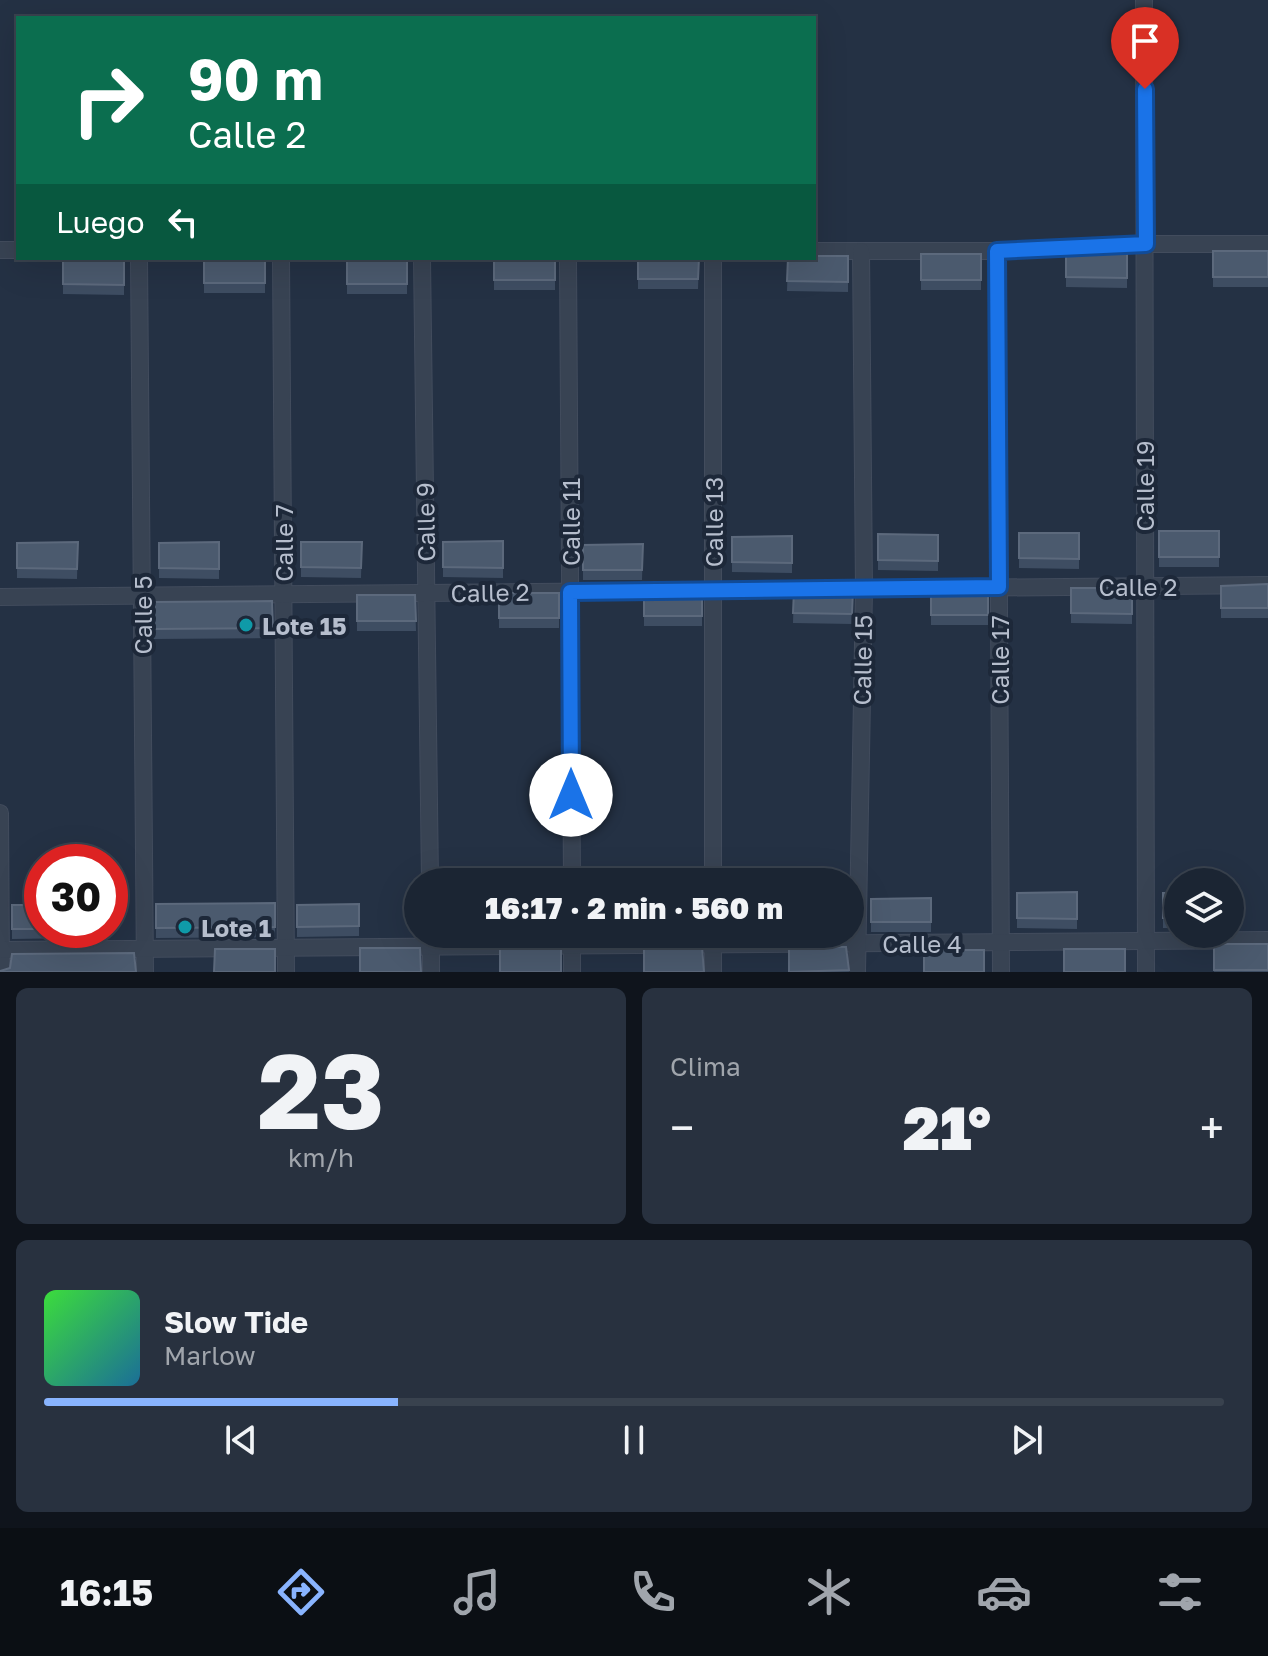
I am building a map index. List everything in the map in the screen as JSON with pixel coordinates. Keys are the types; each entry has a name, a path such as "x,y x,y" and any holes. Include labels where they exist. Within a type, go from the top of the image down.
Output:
{"street":[{"name":"Calle 19","path":"1144,0 1146,972"},
{"path":"816,251 997,251 1146,244 1268,244"},
{"name":"Calle 15","path":"858,868 864,590 861,251"},
{"name":"Calle 17","path":"997,251 1001,972"},
{"name":"Calle 5","path":"139,260 145,972"},
{"name":"Calle 7","path":"281,260 286,972"},
{"name":"Calle 9","path":"422,260 430,868"},
{"name":"Calle 11","path":"568,260 572,868"},
{"name":"Calle 13","path":"713,260 713,868"},
{"name":"Calle 2","path":"0,597 1268,585"},
{"path":"0,813 1,972"},
{"name":"Calle 4","path":"864,943 1268,940"},
{"name":"Calle 4","path":"0,950 286,948 404,941"},
{"path":"431,948 431,972"},
{"path":"572,948 572,972"},
{"path":"713,948 713,972"},
{"name":"Calle 15","path":"857,948 857,972"}],"building":[{"path":"1213,251 1268,251 1268,277 1213,277"},
{"path":"1066,252 1127,252 1127,278 1066,277"},
{"path":"921,254 981,254 981,280 921,280"},
{"path":"848,256 848,282 787,281 788,260"},
{"path":"63,260 124,260 124,285 63,284"},
{"path":"204,260 265,260 265,283 204,283"},
{"path":"347,260 407,260 407,284 347,284"},
{"path":"494,260 555,260 555,280 494,280"},
{"path":"638,260 699,260 698,279 638,279"},
{"path":"1159,531 1219,531 1219,557 1159,557"},
{"path":"1019,533 1079,533 1079,559 1019,558"},
{"path":"878,534 938,535 938,561 878,560"},
{"path":"792,536 792,563 732,562 732,537"},
{"path":"503,541 503,568 443,567 443,542"},
{"path":"78,542 77,569 17,568 17,543"},
{"path":"219,542 219,569 159,568 159,543"},
{"path":"301,542 362,542 361,568 301,567"},
{"path":"643,544 642,570 583,570 583,545"},
{"path":"1268,584 1268,608 1221,608 1221,586"},
{"path":"1071,588 1132,588 1132,614 1071,613"},
{"path":"931,589 988,589 988,615 931,615"},
{"path":"794,590 853,590 852,614 793,613"},
{"path":"702,591 702,616 644,616 644,592"},
{"path":"499,593 559,593 559,618 499,618"},
{"path":"357,595 415,595 416,621 357,621"},
{"path":"272,601 273,628 153,629 155,602"},
{"path":"1077,892 1077,919 1017,918 1017,893"},
{"path":"931,898 931,922 871,922 871,899"},
{"path":"275,903 275,927 156,928 156,904"},
{"path":"359,904 359,926 297,927 297,905"},
{"path":"12,905 24,905 24,929 12,929"},
{"path":"1268,944 1268,970 1214,970 1214,948"},
{"path":"360,948 420,948 421,972 360,972"},
{"path":"500,948 561,948 561,972 500,972"},
{"path":"644,948 702,948 704,972 644,972"},
{"path":"789,948 846,948 849,970 789,972"},
{"path":"215,949 275,949 275,972 214,972"},
{"path":"1064,949 1125,949 1125,972 1064,972"},
{"path":"924,950 984,950 984,972 924,972"},
{"path":"134,953 136,972 0,972 10,968 12,954"}],"place":[{"name":"Lote 15","path":"246,625"},
{"name":"Lote 1","path":"185,927"}],"route":[{"path":"571,795 570,592 999,587 997,251 1146,244 1145,89"}]}
